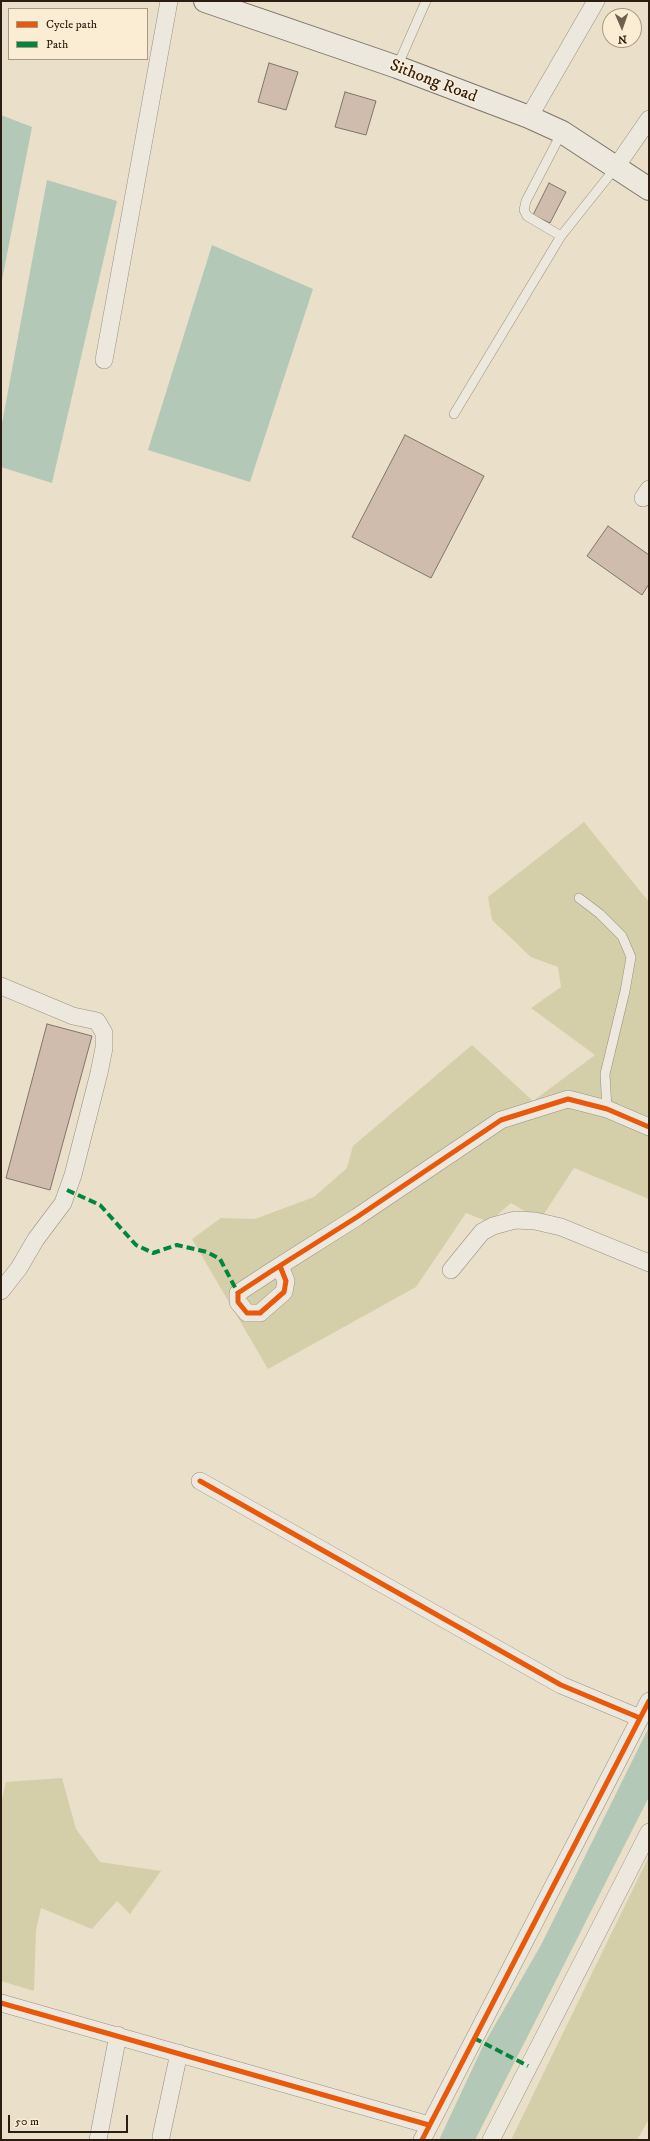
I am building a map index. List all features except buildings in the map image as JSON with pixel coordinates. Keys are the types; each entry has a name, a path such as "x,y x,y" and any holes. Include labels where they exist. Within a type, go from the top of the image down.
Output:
{"main road":[{"name":"Sithong Road","path":"205,1 397,67 529,117 562,132 649,189"}],"street":[{"path":"104,360 169,1"},
{"path":"529,117 596,1"},
{"path":"616,167 649,119"},
{"path":"1,986 74,1016 97,1021 104,1033 104,1048 73,1175 63,1203 36,1239 19,1268 1,1291"},
{"path":"280,1266 358,1217 501,1120 568,1099 607,1109 649,1127"},
{"path":"451,1270 482,1232 493,1226 515,1220 535,1221 560,1227 649,1263"},
{"path":"200,1481 561,1685 640,1718"},
{"path":"1,2003 179,2053 426,2133 649,1701"},
{"path":"491,2140 649,1832"},
{"path":"98,2140 118,2035"},
{"path":"161,2137 179,2053"}],"lane":[{"path":"397,67 426,1"},
{"path":"561,236 526,216 524,210 526,201 562,132"},
{"path":"454,414 561,236 616,167"},
{"path":"579,898 600,914 622,936 631,957 625,991 605,1074 607,1109"}],"shaded area":[{"path":"1,115 32,127 1,285"},
{"path":"47,180 117,201 52,483 1,467 1,429"},
{"path":"212,245 313,289 250,482 148,450"},
{"path":"584,822 649,902 649,1199 574,1168 540,1220 511,1203 489,1222 466,1213 416,1287 268,1369 192,1239 221,1218 255,1219 314,1197 347,1168 353,1146 472,1045 533,1101 595,1055 531,1008 561,987 558,967 531,957 492,920 488,897"},
{"path":"649,1727 649,1797 475,2140 439,2140 484,2044 541,1945"},
{"path":"62,1778 76,1829 100,1862 161,1871 130,1914 117,1901 92,1929 41,1908 36,1930 34,1991 1,1981 1,1803 6,1782"},
{"path":"649,1856 649,2119 637,2140 511,2140"}],"marked path":[{"path":"67,1190 100,1205 136,1245 153,1253 177,1245 207,1252 220,1259 238,1293"},
{"path":"474,2038 528,2066"}],"cycle path":[{"path":"280,1266 286,1281 284,1292 260,1313 247,1313 238,1302 238,1293 270,1272 357,1217 501,1120 568,1099 607,1109 649,1127"},
{"path":"200,1481 561,1685 640,1718"},
{"path":"422,2140 649,1701"},
{"path":"1,2003 429,2125"}]}
